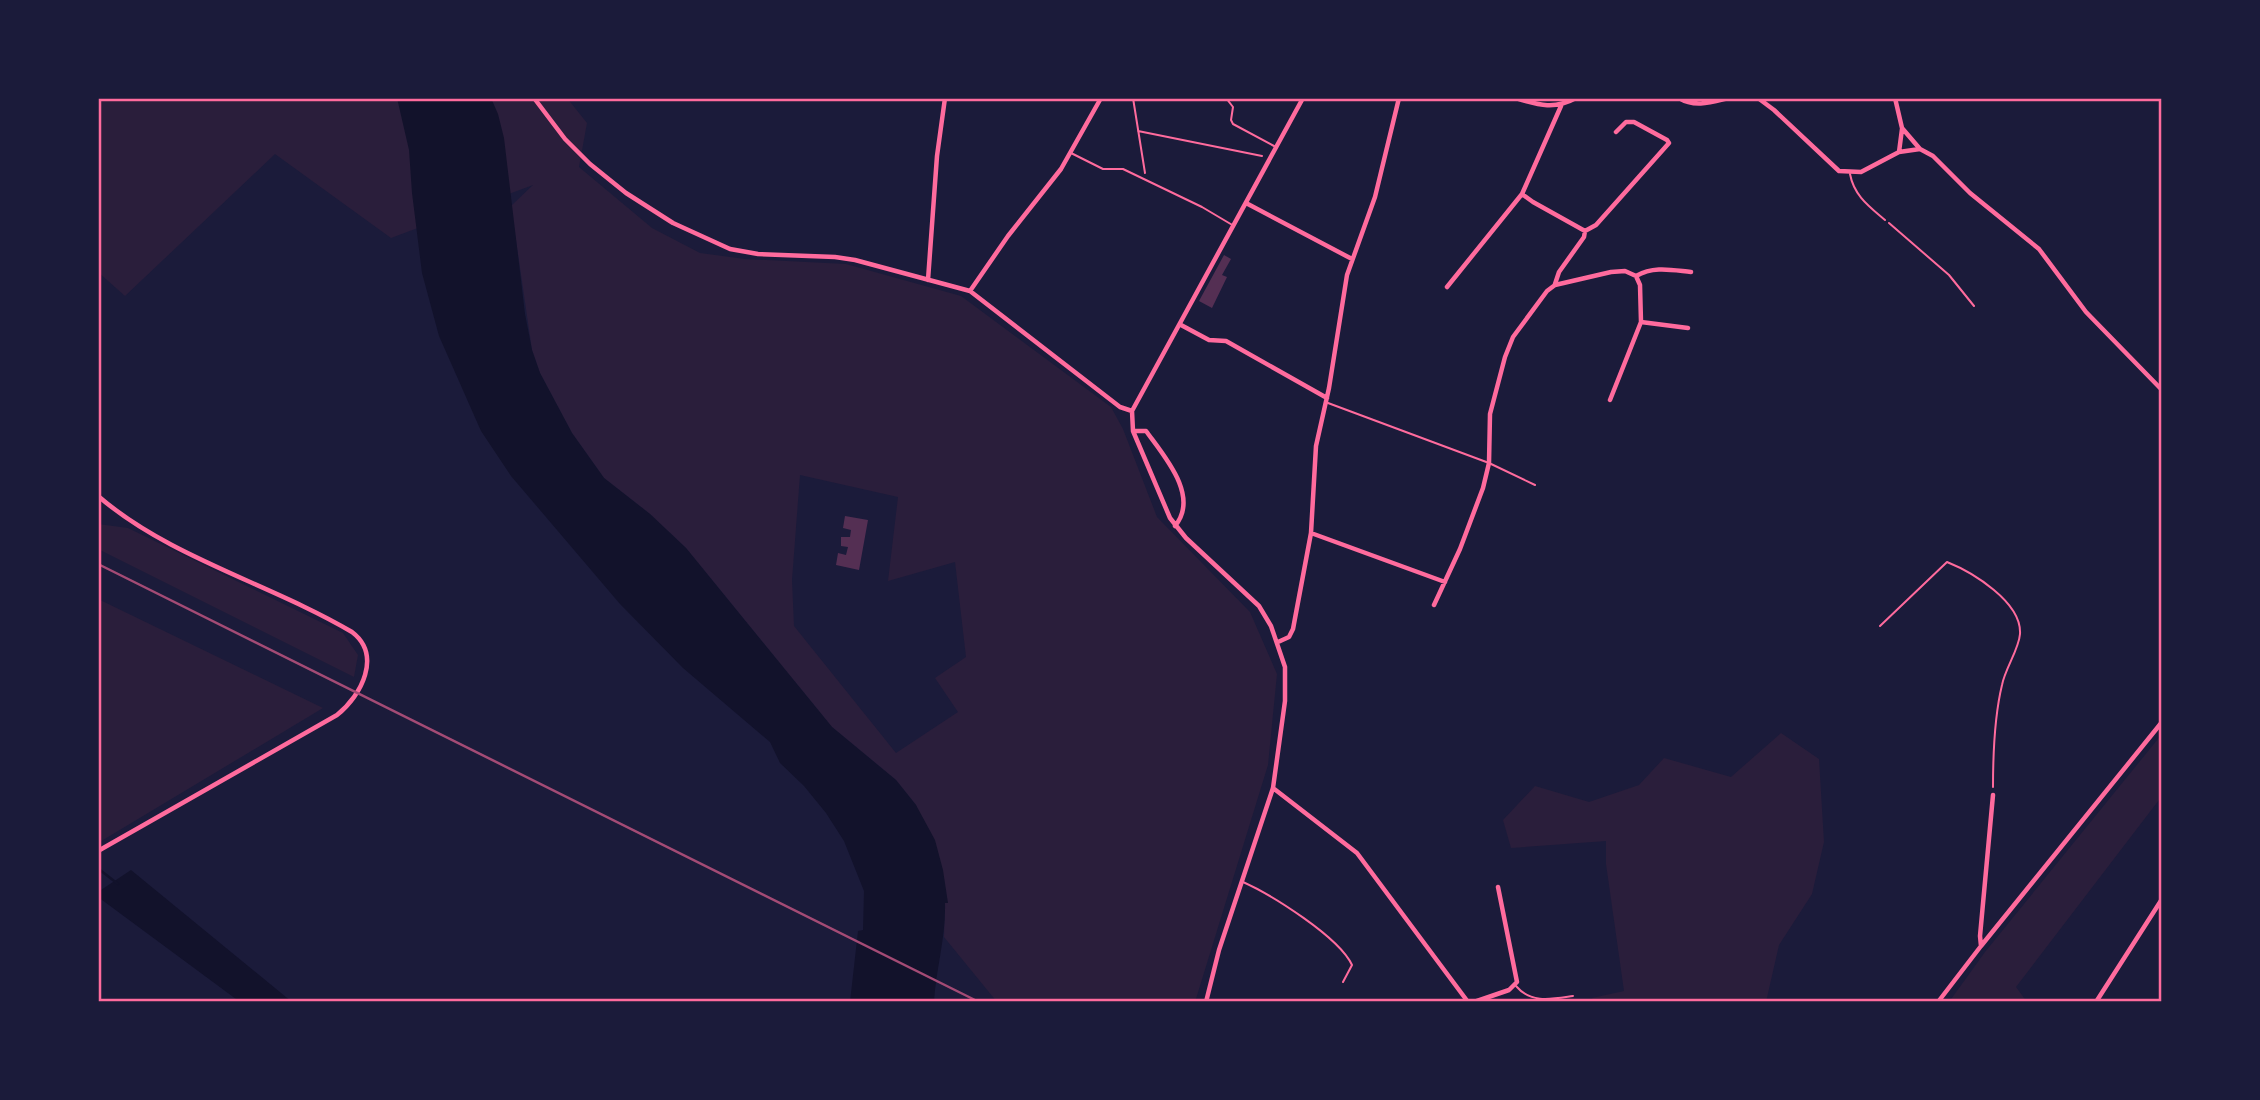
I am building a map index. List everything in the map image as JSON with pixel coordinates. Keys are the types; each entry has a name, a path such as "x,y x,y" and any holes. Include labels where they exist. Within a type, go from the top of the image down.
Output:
{"street":[{"path":"534,98 565,139 625,193 706,239 730,249 758,254 855,260 970,291 1120,407 1132,411"},
{"path":"928,280 937,156 945,98"},
{"path":"970,291 1070,152 1101,98"},
{"path":"1206,1002 1219,950 1273,788 1285,701 1285,667 1272,626 1259,606 1175,526 1163,504 1136,431 1132,411 1303,98"},
{"path":"1278,642 1292,633 1311,533 1316,446 1347,275 1375,197 1399,98"},
{"path":"1515,98 1549,106 1561,106 1576,98"},
{"path":"1679,98 1686,103 1698,104 1729,98"},
{"path":"1758,98 1839,171 1861,172 1899,152 1920,149"},
{"path":"1895,98 1902,128 1899,152"},
{"path":"1447,287 1522,194 1561,106"},
{"path":"1585,231 1596,225 1668,143 1634,122 1626,122 1616,132"},
{"path":"1902,128 1920,149 1933,156 1970,193 2039,249 2086,312 2162,390"},
{"path":"1522,194 1585,231"},
{"path":"1246,203 1352,259"},
{"path":"1555,285 1559,272 1584,237 1585,231"},
{"path":"1636,276 1658,269 1691,272"},
{"path":"1434,605 1483,488 1489,463 1490,414 1513,337 1546,291 1555,285 1625,271 1636,276 1640,285 1641,322 1610,400"},
{"path":"1641,322 1689,328"},
{"path":"1181,324 1209,340 1226,341 1326,400"},
{"path":"1136,431 1146,431 1173,468 1182,489 1182,519 1175,526"},
{"path":"98,496 111,508 183,550 344,627 362,641 367,656 361,687 352,702 337,715 98,850"},
{"path":"1311,533 1445,582"},
{"path":"1938,1002 2162,722"},
{"path":"1273,788 1357,853 1468,1002"},
{"path":"1981,946 1993,796"},
{"path":"1474,1002 1509,990 1515,986 1517,977 1499,887"},
{"path":"2096,1002 2162,898"}],"lane":[{"path":"1226,98 1233,107 1233,124 1276,147"},
{"path":"1070,152 1102,169 1123,169 1202,207 1234,226"},
{"path":"1850,173 1856,192 1885,220"},
{"path":"1326,400 1489,463 1535,485"},
{"path":"1242,882 1258,889 1336,943 1352,965 1343,982"},
{"path":"1515,986 1529,997 1548,1000 1573,996"}],"path":[{"path":"1133,98 1146,181"},
{"path":"1139,131 1256,153 1269,159"},
{"path":"1885,220 1949,275 1974,306"},
{"path":"1880,626 1947,562 1995,589 2017,617 2020,635 1998,702 1993,796"}],"shaded area":[{"path":"98,98 567,98 587,123 579,167 652,228 700,253 745,259 846,264 961,296 1111,407 1123,429 1157,517 1250,612 1277,674 1268,765 1195,1002 997,1002 944,937 945,903 916,805 896,780 832,727 686,548 650,514 604,478 572,433 540,373 532,350 511,206 533,185 391,238 275,154 125,296 98,272","holes":["800,475 898,497 888,581 955,562 966,657 935,678 958,712 896,753 794,626 792,580"]},
{"path":"397,98 491,98 504,138 525,314 532,350 540,373 572,433 604,478 650,514 686,548 832,727 896,780 916,805 935,840 948,903 945,903 934,1002 850,1002 858,931 863,930 864,891 844,841 826,813 780,763 770,742 683,668 620,604 511,476 481,431 439,336 422,273 409,150"},
{"path":"98,524 128,528 343,633 358,655 354,677 98,549"},
{"path":"98,599 323,708 98,843"},
{"path":"1781,733 1819,759 1824,842 1812,894 1779,945 1766,1002 1594,1002 1592,998 1624,991 1606,864 1606,841 1511,848 1503,820 1535,786 1589,802 1639,785 1664,758 1731,777"},
{"path":"2162,734 2162,796 2016,987 2027,1002 1949,1002 1985,952"},
{"path":"131,870 292,1002 240,1002 98,897 98,892"}],"building":[{"path":"1224,255 1231,259 1222,275 1227,277 1212,308 1199,301"},
{"path":"845,516 868,520 859,570 836,565 838,553 846,555 848,547 841,546 841,537 850,537 851,530 843,528"}],"waterway":[{"path":"98,871 118,884"}],"railway":[{"path":"98,564 979,1002"}]}
